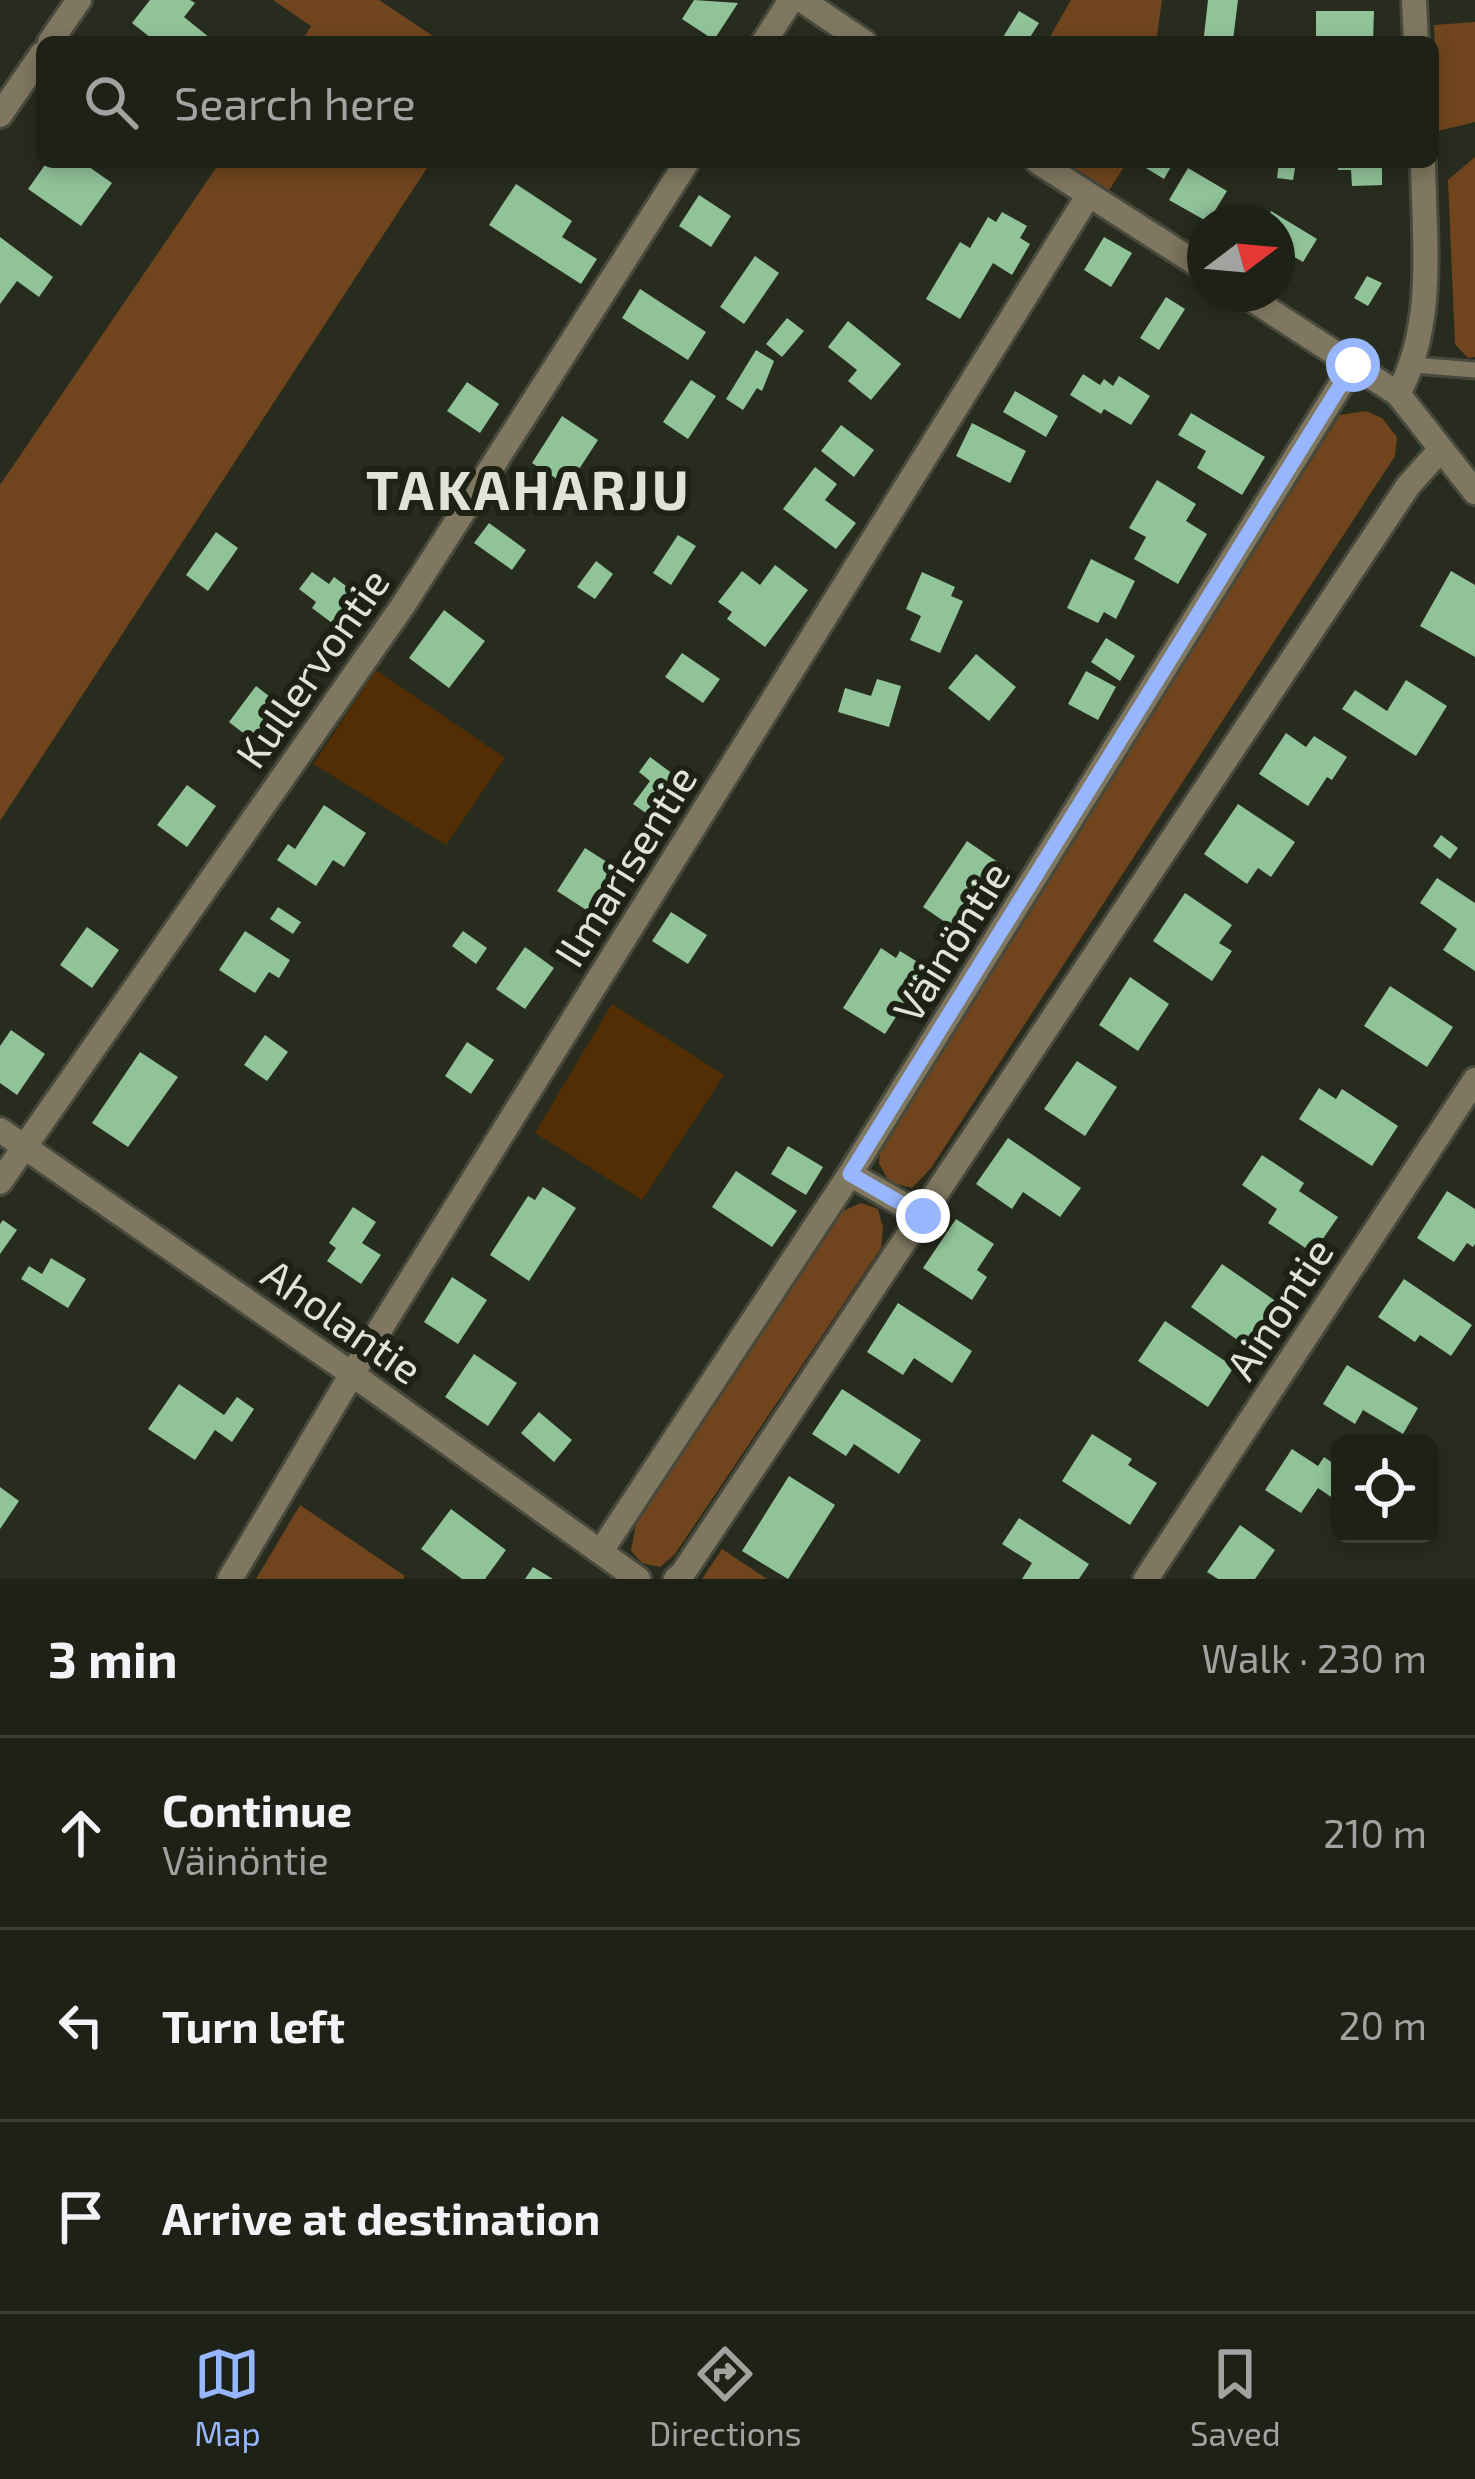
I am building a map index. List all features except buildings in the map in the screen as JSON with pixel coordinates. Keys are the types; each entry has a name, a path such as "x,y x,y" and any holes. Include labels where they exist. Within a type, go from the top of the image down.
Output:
{"street":[{"path":"54,36 79,0"},
{"path":"768,36 791,0"},
{"path":"802,0 854,36"},
{"path":"1414,0 1416,36"},
{"path":"0,115 36,63"},
{"name":"Kullervontie","path":"0,1182 404,604 683,168"},
{"path":"1047,168 1187,258"},
{"path":"1398,394 1414,365 1425,315 1423,168"},
{"name":"Ilmarisentie","path":"230,1579 352,1374 1088,196"},
{"path":"1272,312 1398,394 1475,492"},
{"name":"Väinöntie","path":"601,1551 850,1174 1353,365"},
{"path":"676,1579 1408,486 1441,449"},
{"name":"Ainontie","path":"1146,1579 1475,1080"},
{"name":"Aholantie","path":"0,1130 638,1579"},
{"path":"850,1174 923,1216"}],"lane":[{"path":"1414,365 1475,370"}],"shaded area":[{"path":"273,0 379,0 433,36 305,36 311,26"},
{"path":"1071,0 1162,0 1157,36 1050,36"},
{"path":"1475,22 1475,122 1439,131 1439,36 1434,36 1434,25"},
{"path":"1475,157 1475,357 1468,358 1455,344 1448,180"},
{"path":"216,168 427,168 0,821 0,485"},
{"path":"1075,168 1123,168 1108,192"},
{"path":"1366,411 1382,418 1397,437 1395,456 931,1168 912,1188 889,1182 879,1163 881,1142 1340,415"},
{"path":"376,670 505,758 446,845 313,764"},
{"path":"612,1004 724,1075 642,1200 535,1133"},
{"path":"861,1203 878,1209 881,1248 675,1554 660,1567 642,1563 631,1551 636,1524 843,1211"},
{"path":"300,1505 405,1576 403,1579 256,1579"},
{"path":"722,1549 767,1579 702,1579"}],"district":[{"name":"TAKAHARJU","path":"529,488"}],"route":[{"path":"923,1216 850,1174 1353,365"}]}
